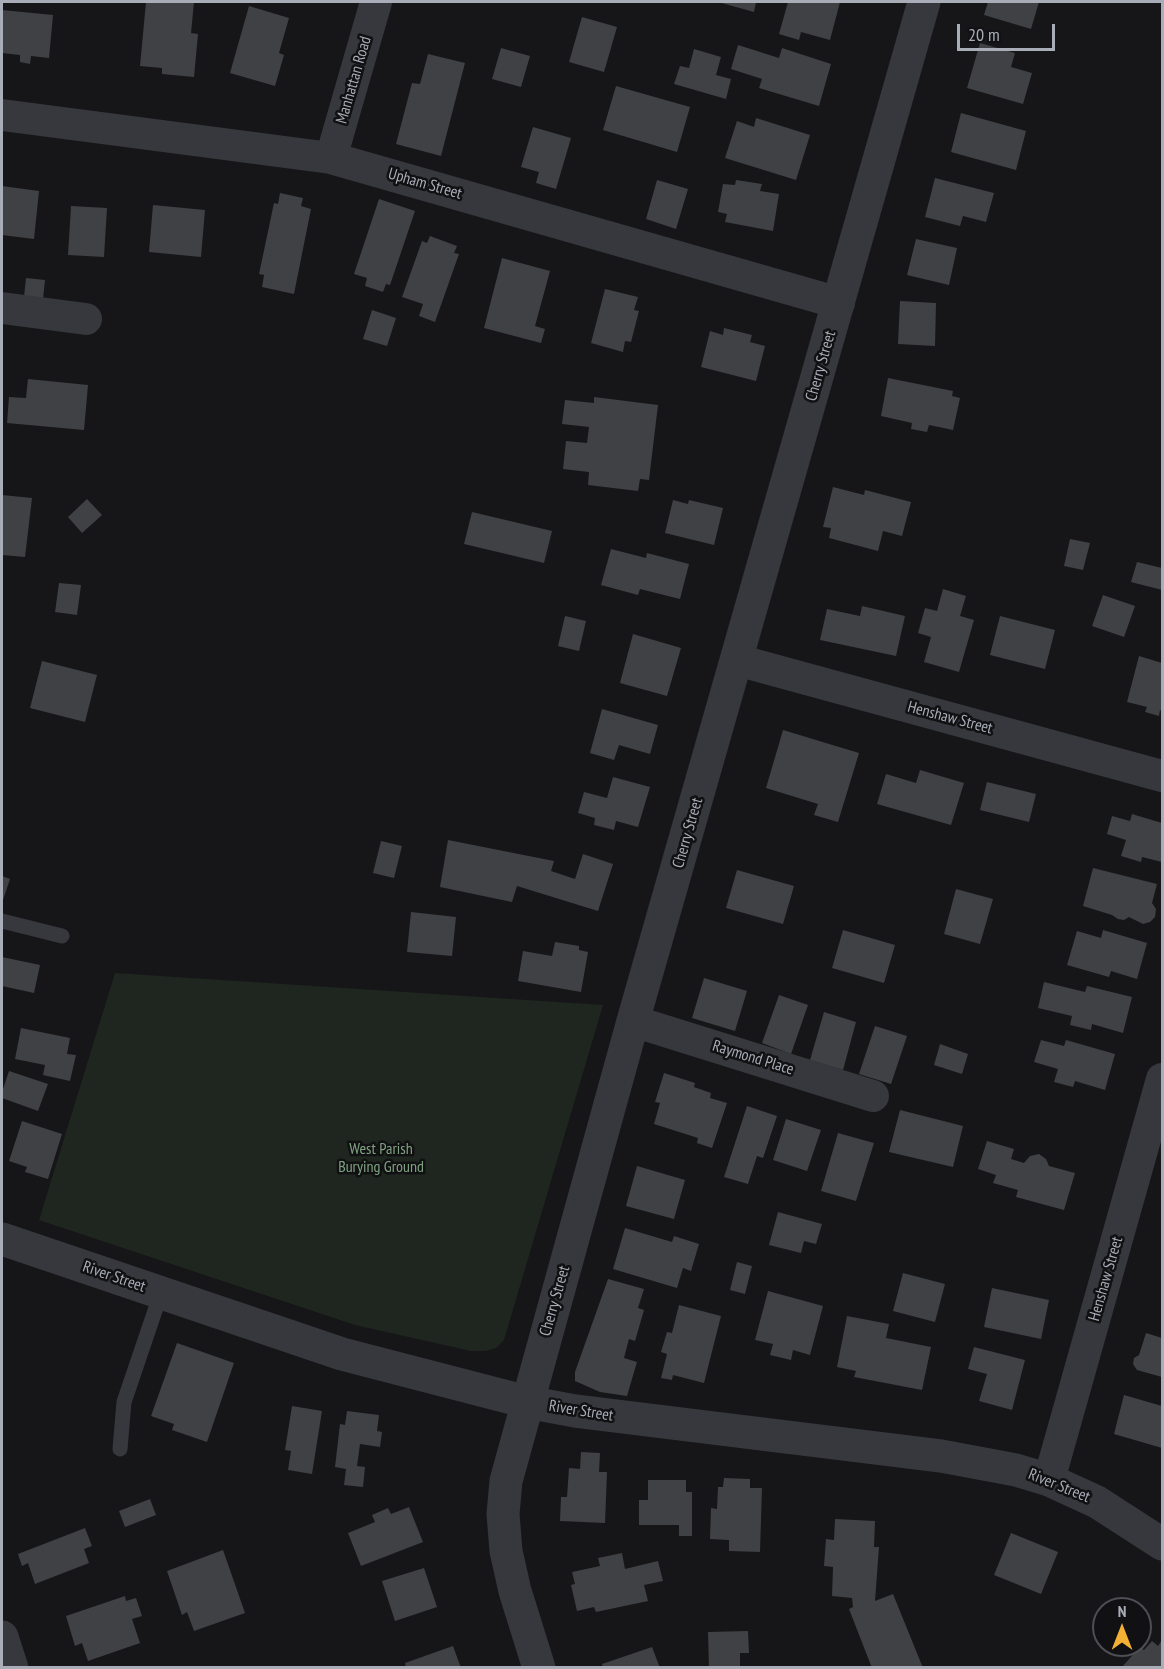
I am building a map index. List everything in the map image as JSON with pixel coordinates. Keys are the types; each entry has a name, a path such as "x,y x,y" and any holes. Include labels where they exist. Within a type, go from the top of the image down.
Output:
{"street":[{"name":"Manhattan Road","path":"331,158 376,2"},
{"name":"Cherry Street","path":"539,1668 509,1569 503,1514 506,1481 633,1021 924,2"},
{"name":"Upham Street","path":"2,115 331,158 839,303"},
{"path":"2,308 86,319"},
{"name":"Henshaw Street","path":"737,660 1162,776"},
{"name":"Raymond Place","path":"633,1021 873,1096"},
{"name":"Henshaw Street","path":"1049,1480 1152,1155 1162,1079"},
{"name":"River Street","path":"2,1239 342,1354 527,1402 575,1411 950,1457 1016,1470 1049,1480 1097,1502 1162,1544"},
{"path":"2,1637 12,1668"}],"lane":[{"path":"2,921 62,936"},
{"path":"120,1449 124,1402 161,1293"}],"green space":[{"name":"West Parish Burying Ground","path":"115,973 603,1005 504,1340 496,1348 471,1351 355,1325 39,1220"}],"building":[{"path":"146,2 194,2 191,33 198,34 194,77 162,74 162,68 140,66"},
{"path":"718,2 756,2 754,12"},
{"path":"788,2 840,2 830,40 801,32 799,40 779,34"},
{"path":"988,2 1039,2 1031,29 984,15"},
{"path":"249,6 289,18 279,53 284,55 275,86 230,73"},
{"path":"2,10 53,15 49,58 31,56 30,64 20,62 20,55 2,53"},
{"path":"582,17 617,27 604,72 569,62"},
{"path":"980,43 1015,53 1011,67 1032,73 1023,104 967,88"},
{"path":"738,45 779,58 782,48 831,64 819,106 759,88 762,79 731,69"},
{"path":"501,48 530,56 521,87 492,79"},
{"path":"694,49 721,57 716,75 731,79 726,99 674,84 680,66 689,68"},
{"path":"428,54 465,63 441,156 396,144 412,83 420,84"},
{"path":"616,86 690,107 677,152 603,130"},
{"path":"961,113 1026,131 1016,170 951,152"},
{"path":"756,118 810,135 796,180 725,158 737,121 754,127"},
{"path":"533,127 571,138 556,189 536,183 539,172 521,167"},
{"path":"935,178 994,193 986,222 963,216 960,226 925,217"},
{"path":"657,180 688,189 676,229 646,219"},
{"path":"736,180 762,184 760,191 779,194 773,231 725,222 727,214 718,212 723,184 735,185"},
{"path":"2,186 39,191 34,239 2,235"},
{"path":"280,193 303,198 301,206 311,209 294,294 262,287 264,275 259,274 274,203 278,204"},
{"path":"379,199 415,211 390,285 386,284 383,292 365,286 367,278 354,274"},
{"path":"153,205 205,210 201,257 149,252"},
{"path":"71,206 107,208 104,257 68,255"},
{"path":"430,236 457,246 454,253 459,254 435,322 419,316 423,304 402,297 422,241 427,243"},
{"path":"916,239 957,248 949,285 907,275"},
{"path":"502,258 550,271 535,326 545,329 541,343 484,328"},
{"path":"26,278 45,280 43,299 24,297"},
{"path":"605,289 638,297 634,310 639,311 631,342 625,341 623,352 591,343"},
{"path":"900,301 936,303 935,346 898,344"},
{"path":"372,310 396,318 387,346 363,339"},
{"path":"724,328 752,335 750,342 765,346 756,381 701,367 710,331 723,335"},
{"path":"888,378 953,391 952,396 960,398 953,430 929,425 927,432 911,429 912,423 881,416"},
{"path":"28,379 88,385 84,430 7,423 9,397 26,398"},
{"path":"594,397 658,405 649,480 640,479 638,491 588,485 589,472 563,469 566,441 587,443 589,427 562,424 565,400 594,403"},
{"path":"833,487 864,495 865,490 911,502 902,536 883,531 878,551 829,538 831,528 823,527"},
{"path":"2,495 32,498 25,557 2,555"},
{"path":"87,499 102,515 82,533 68,517"},
{"path":"673,500 688,504 689,500 723,508 714,545 665,533"},
{"path":"472,512 552,531 544,563 464,544"},
{"path":"1070,539 1090,543 1083,570 1064,566"},
{"path":"611,549 646,558 647,553 689,564 680,599 640,589 638,595 601,585"},
{"path":"1137,562 1162,568 1162,590 1131,582"},
{"path":"59,583 81,585 77,615 55,612"},
{"path":"943,589 966,596 960,616 974,620 959,672 924,662 931,637 918,633 925,608 937,611"},
{"path":"1103,595 1135,606 1124,637 1092,626"},
{"path":"862,606 905,616 896,656 820,640 827,609 860,616"},
{"path":"565,616 586,621 579,651 558,646"},
{"path":"1000,616 1055,630 1045,669 990,655"},
{"path":"633,634 681,648 667,696 620,683"},
{"path":"1139,656 1162,663 1162,711 1160,710 1159,716 1145,712 1147,707 1127,702"},
{"path":"42,661 97,675 85,722 30,708"},
{"path":"602,709 658,725 650,754 619,745 614,760 590,753"},
{"path":"783,730 859,753 838,822 814,815 818,804 766,788"},
{"path":"920,770 964,783 951,825 877,804 886,774 916,783"},
{"path":"613,777 650,787 638,827 616,821 614,830 594,825 595,818 578,813 584,792 607,798"},
{"path":"987,782 1036,794 1029,822 980,810"},
{"path":"1132,814 1162,823 1162,862 1142,857 1141,862 1121,856 1126,840 1107,834 1112,816 1130,821"},
{"path":"448,840 554,861 551,871 575,879 583,854 613,864 598,911 517,886 512,902 440,887"},
{"path":"381,841 402,846 394,878 373,873"},
{"path":"1093,868 1157,884 1152,903 1156,909 1155,917 1143,924 1129,917 1124,920 1118,919 1083,906"},
{"path":"737,870 794,886 783,924 726,908"},
{"path":"2,876 10,879 2,903"},
{"path":"956,889 993,899 980,944 944,934"},
{"path":"411,912 456,917 452,956 407,952"},
{"path":"843,930 895,945 884,983 832,968"},
{"path":"1103,930 1147,943 1137,979 1111,971 1109,977 1067,965 1077,931 1101,938"},
{"path":"555,942 579,946 579,950 588,952 581,992 518,981 523,951 552,956"},
{"path":"2,957 40,965 34,993 2,986"},
{"path":"704,978 747,991 735,1031 692,1018"},
{"path":"1044,982 1085,992 1087,986 1132,997 1123,1033 1092,1024 1091,1030 1070,1025 1072,1016 1038,1008"},
{"path":"779,995 808,1005 791,1054 762,1043"},
{"path":"824,1012 856,1022 843,1070 810,1060"},
{"path":"875,1026 907,1036 891,1084 859,1074"},
{"path":"21,1028 70,1038 67,1054 76,1055 70,1081 43,1075 45,1065 15,1059"},
{"path":"1041,1040 1064,1046 1066,1040 1115,1054 1105,1090 1075,1081 1073,1087 1054,1082 1058,1069 1034,1062"},
{"path":"940,1044 968,1054 962,1074 934,1065"},
{"path":"9,1071 48,1084 38,1111 2,1098"},
{"path":"664,1073 695,1083 694,1087 711,1093 710,1098 727,1103 712,1148 697,1143 698,1138 654,1124 660,1103 655,1102"},
{"path":"747,1106 777,1116 763,1158 757,1156 748,1184 724,1177"},
{"path":"900,1110 963,1126 953,1167 889,1152"},
{"path":"786,1119 821,1130 807,1171 773,1160"},
{"path":"22,1121 62,1134 48,1179 25,1172 27,1167 9,1161"},
{"path":"838,1133 874,1143 856,1201 821,1191"},
{"path":"987,1141 1014,1149 1011,1159 1024,1163 1030,1156 1039,1154 1046,1159 1049,1166 1075,1173 1064,1210 1016,1197 1018,1190 993,1183 996,1175 978,1169"},
{"path":"637,1166 685,1180 674,1219 626,1206"},
{"path":"778,1212 822,1224 816,1244 804,1241 801,1253 769,1245"},
{"path":"625,1228 672,1242 674,1236 699,1244 691,1271 683,1268 677,1288 613,1269"},
{"path":"737,1262 752,1266 745,1294 730,1290"},
{"path":"903,1273 945,1284 935,1322 893,1311"},
{"path":"608,1279 644,1289 638,1308 644,1310 635,1341 629,1339 624,1358 637,1362 627,1396 600,1392 575,1381 575,1372"},
{"path":"992,1288 1049,1300 1041,1339 984,1327"},
{"path":"768,1291 823,1306 810,1355 793,1350 791,1360 770,1355 773,1344 755,1340"},
{"path":"679,1305 721,1316 704,1383 673,1375 672,1380 661,1378 667,1354 661,1352 667,1332 672,1333"},
{"path":"847,1316 889,1324 886,1338 931,1347 922,1390 854,1377 856,1371 837,1367"},
{"path":"1146,1333 1162,1338 1162,1377 1137,1370 1133,1364 1134,1358 1139,1355"},
{"path":"177,1343 234,1363 207,1442 172,1430 174,1424 151,1416"},
{"path":"974,1347 1025,1360 1012,1410 979,1401 987,1374 968,1369"},
{"path":"1124,1395 1162,1406 1162,1448 1114,1434"},
{"path":"292,1406 322,1411 312,1474 288,1470 291,1451 285,1450"},
{"path":"347,1411 379,1415 377,1431 382,1432 380,1447 360,1444 357,1466 365,1467 363,1487 344,1485 346,1469 335,1467 340,1424 345,1425"},
{"path":"581,1452 600,1453 599,1472 607,1472 605,1523 560,1521 561,1497 567,1497 569,1468 580,1469"},
{"path":"724,1478 750,1479 750,1488 762,1488 760,1552 729,1551 729,1540 710,1539 711,1508 717,1509 718,1487 723,1487"},
{"path":"648,1480 686,1480 686,1492 692,1492 692,1536 679,1536 679,1525 639,1525 639,1500 648,1500"},
{"path":"150,1499 156,1515 125,1527 119,1511"},
{"path":"409,1507 423,1542 361,1566 348,1533 375,1522 372,1515 388,1508 391,1514"},
{"path":"835,1519 875,1521 874,1547 879,1547 875,1601 893,1594 923,1668 872,1668 849,1609 853,1607 852,1598 832,1596 833,1567 824,1566 826,1539 834,1540"},
{"path":"85,1528 92,1546 84,1549 89,1563 35,1584 28,1563 22,1566 18,1554"},
{"path":"1011,1533 1058,1552 1041,1594 994,1575"},
{"path":"223,1550 245,1613 194,1631 187,1612 182,1615 167,1571"},
{"path":"622,1553 625,1569 658,1561 663,1581 644,1585 648,1601 596,1612 594,1607 577,1611 571,1585 575,1584 572,1572 600,1566 598,1558"},
{"path":"424,1568 437,1607 395,1621 382,1581"},
{"path":"125,1596 126,1601 136,1598 142,1616 132,1619 140,1643 88,1661 82,1643 75,1646 66,1616"},
{"path":"748,1631 749,1653 740,1653 740,1668 709,1668 708,1632"},
{"path":"1162,1640 1162,1668 1121,1668 1131,1657 1152,1657 1152,1641 1158,1646"},
{"path":"453,1646 461,1668 406,1668 405,1663"},
{"path":"652,1647 660,1668 603,1668 602,1664"}]}
